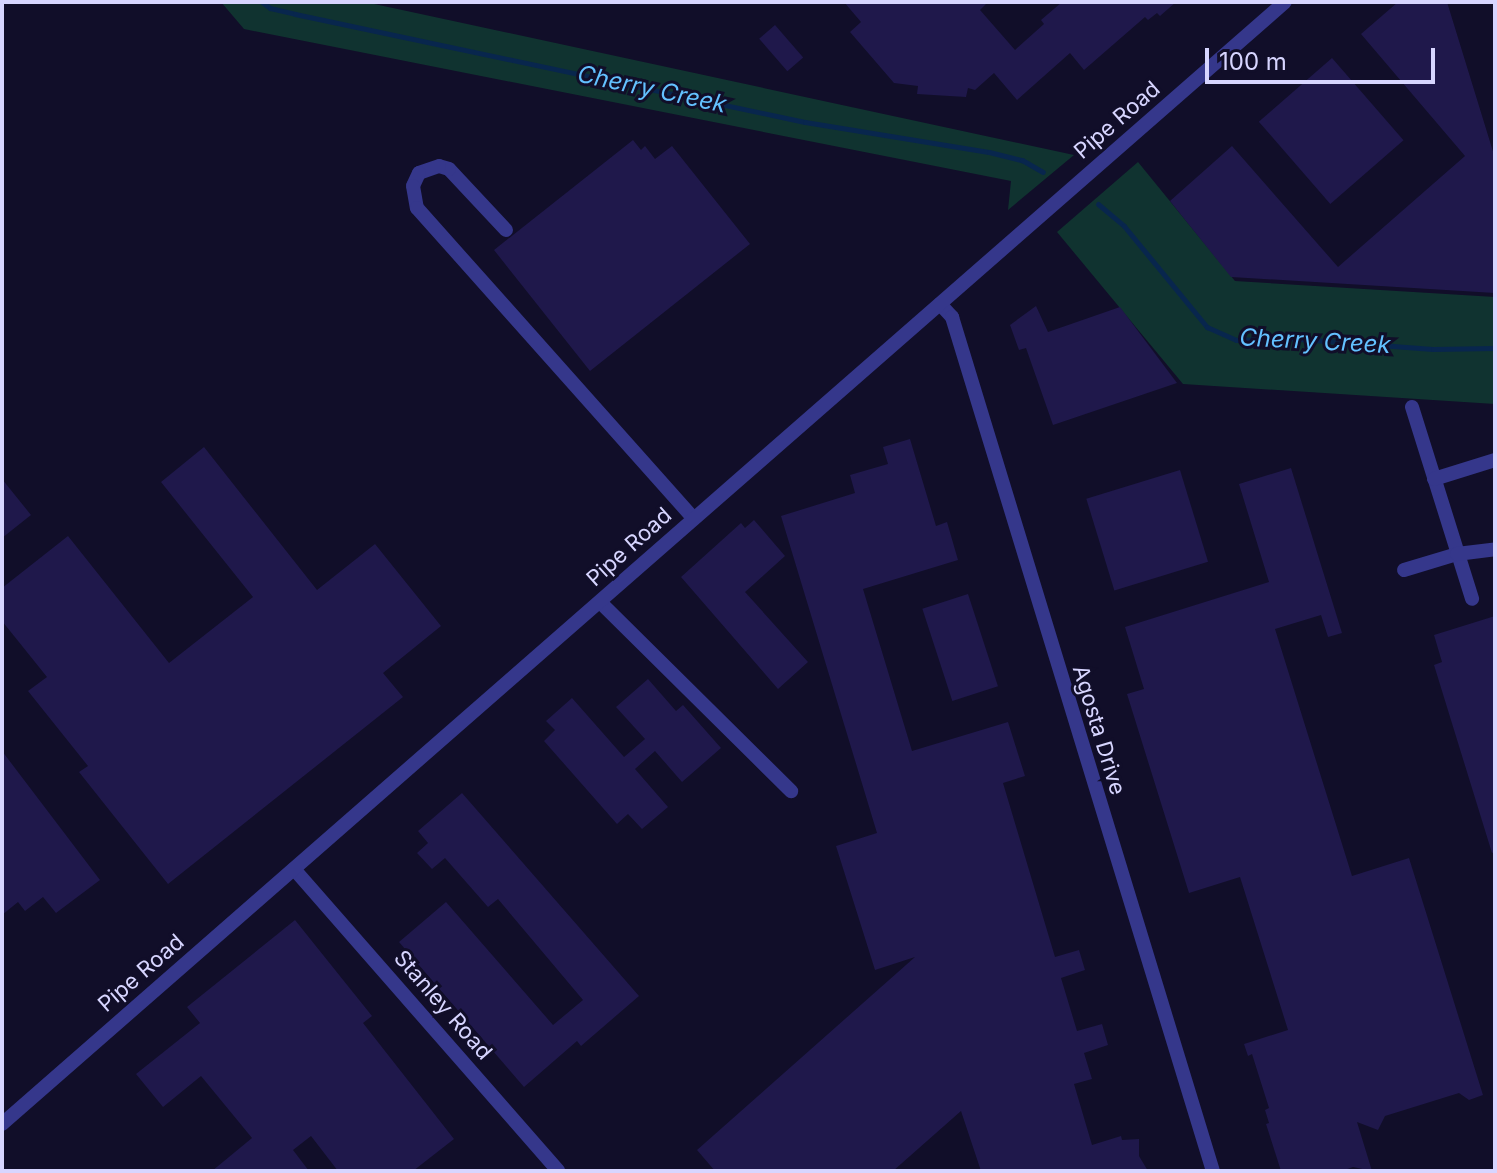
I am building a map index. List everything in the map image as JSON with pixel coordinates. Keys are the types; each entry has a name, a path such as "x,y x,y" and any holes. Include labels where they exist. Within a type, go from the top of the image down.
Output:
{"street":[{"name":"Pipe Road","path":"2,1124 1285,2"},
{"path":"506,230 457,174 439,166 419,173 413,186 417,208 694,519"},
{"name":"Agosta Drive","path":"940,304 954,326 1213,1171"},
{"path":"1412,407 1472,599"},
{"path":"1434,479 1495,460"},
{"path":"1404,570 1457,554 1495,549"},
{"path":"600,602 791,791"},
{"name":"Stanley Road","path":"294,869 558,1171"}],"green space":[{"path":"221,2 365,2 1074,155 1008,210 1011,181 244,29"},
{"path":"1138,162 1235,281 1495,297 1495,404 1183,384 1057,232"}],"building":[{"path":"844,2 988,2 980,10 1015,50 1044,24 1041,20 1062,2 1176,2 1160,16 1157,13 1148,20 1145,17 1084,70 1070,53 1017,100 994,73 975,90 968,88 966,97 917,94 918,86 894,83 850,32 861,22"},
{"path":"1398,2 1447,2 1495,158 1495,293 1231,277 1170,201 1232,146 1338,267 1465,156 1361,34"},
{"path":"775,25 803,57 787,71 759,39"},
{"path":"1332,58 1404,140 1330,204 1259,122"},
{"path":"633,140 641,150 645,146 655,159 672,146 750,244 590,371 494,250"},
{"path":"1036,306 1048,332 1120,307 1177,383 1053,425 1026,348 1019,350 1010,325"},
{"path":"910,439 936,526 947,522 958,560 863,589 912,751 1008,722 1025,776 1003,783 1055,957 1079,950 1085,970 1061,978 1077,1031 1102,1024 1108,1045 1084,1053 1092,1079 1074,1084 1092,1145 1121,1136 1122,1140 1139,1139 1139,1156 1148,1171 981,1171 961,1111 893,1171 715,1171 697,1150 915,957 875,970 836,846 877,833 781,516 855,493 850,475 888,464 883,447"},
{"path":"204,447 317,590 375,544 441,626 383,673 403,697 168,884 79,772 88,766 28,691 47,677 2,621 2,588 68,536 169,663 253,597 161,482"},
{"path":"1291,468 1342,633 1328,637 1321,615 1275,629 1352,876 1409,858 1483,1095 1469,1100 1459,1093 1385,1116 1378,1130 1357,1122 1372,1171 1353,1167 1342,1171 1281,1171 1266,1124 1269,1123 1265,1110 1269,1108 1252,1054 1248,1056 1244,1044 1288,1030 1240,877 1189,893 1127,694 1144,689 1125,627 1269,582 1239,484"},
{"path":"1180,470 1208,562 1114,590 1086,499"},
{"path":"2,479 31,515 2,538"},
{"path":"754,520 785,556 745,592 808,662 778,689 681,577 741,523 745,528"},
{"path":"968,594 998,686 952,701 922,609"},
{"path":"1495,616 1495,852 1492,853 1434,665 1442,662 1434,635"},
{"path":"648,679 676,711 683,705 721,748 682,782 655,751 635,769 668,807 642,829 628,814 617,824 544,741 555,730 546,721 572,698 624,757 645,739 616,707"},
{"path":"2,751 100,880 56,913 43,897 25,911 18,902 2,915"},
{"path":"462,793 639,996 581,1046 577,1041 524,1087 399,942 446,902 553,1025 583,1000 498,899 488,907 445,858 432,869 417,853 428,843 418,831"},
{"path":"295,920 372,1016 363,1023 454,1139 413,1171 338,1171 311,1136 293,1150 309,1171 212,1171 252,1138 201,1076 163,1107 136,1074 200,1023 187,1007"}],"waterway":[{"name":"Cherry Creek","path":"262,2 270,8 295,14 805,122 989,152 1022,160 1043,172"},
{"name":"Cherry Creek","path":"1098,204 1124,226 1207,327 1236,340 1287,338 1433,349 1495,348"}]}
